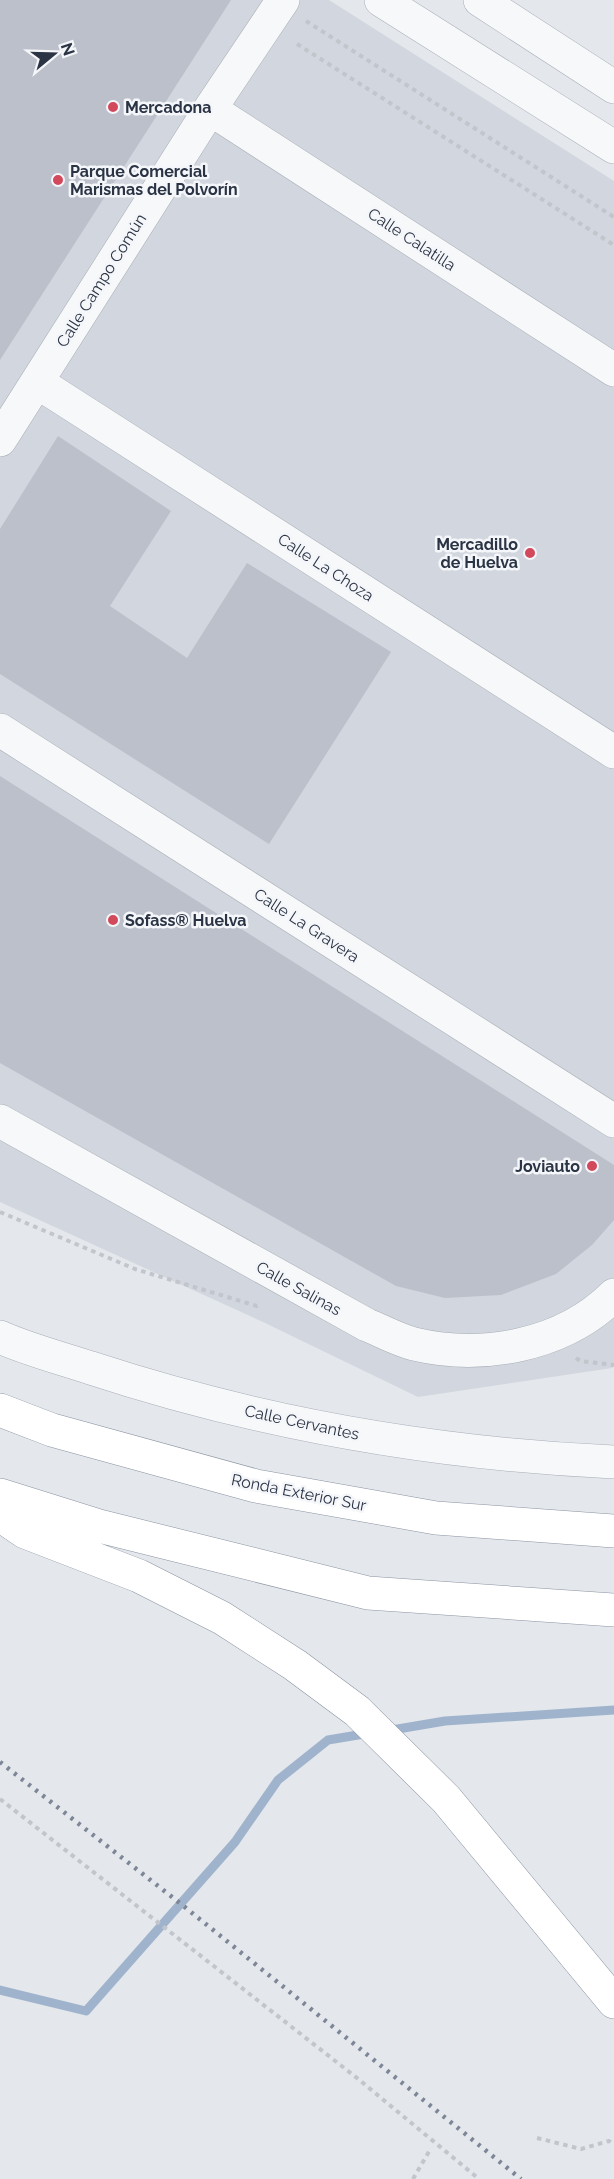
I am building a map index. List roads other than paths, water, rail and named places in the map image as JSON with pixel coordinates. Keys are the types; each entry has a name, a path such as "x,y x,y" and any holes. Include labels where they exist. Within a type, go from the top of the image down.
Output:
{"highway":[{"name":"Ronda Exterior Sur","path":"0,1410 52,1430 256,1486 436,1518 610,1531"},
{"path":"0,1495 99,1526 368,1593 607,1610"},
{"path":"0,1515 25,1532 139,1576 222,1618 295,1665 357,1712 446,1799 614,2002"}],"street":[{"path":"381,0 614,147"},
{"path":"480,0 614,87"},
{"name":"Calle Campo Común","path":"0,440 210,109 281,3"},
{"name":"Calle Calatilla","path":"210,109 614,370"},
{"name":"Calle La Choza","path":"37,382 614,752"},
{"name":"Calle La Gravera","path":"0,730 614,1121"},
{"name":"Calle Salinas","path":"0,1121 367,1325 413,1344 463,1351 513,1347 560,1332 603,1306 614,1295"},
{"name":"Calle Cervantes","path":"0,1337 167,1392 368,1437 571,1460 614,1462"}],"waterway":[{"path":"386,1731 445,1721 614,1710"},
{"path":"0,1990 86,2011 235,1842 278,1780 328,1740 370,1733"}],"railway":[{"path":"0,1762 181,1904 521,2179"}],"place":[{"name":"Mercadona","path":"113,107"},
{"name":"Parque Comercial Marismas del Polvorín","path":"58,180"},
{"name":"Mercadillo de Huelva","path":"530,553"},
{"name":"Sofass® Huelva","path":"113,920"},
{"name":"Joviauto","path":"592,1166"}]}
